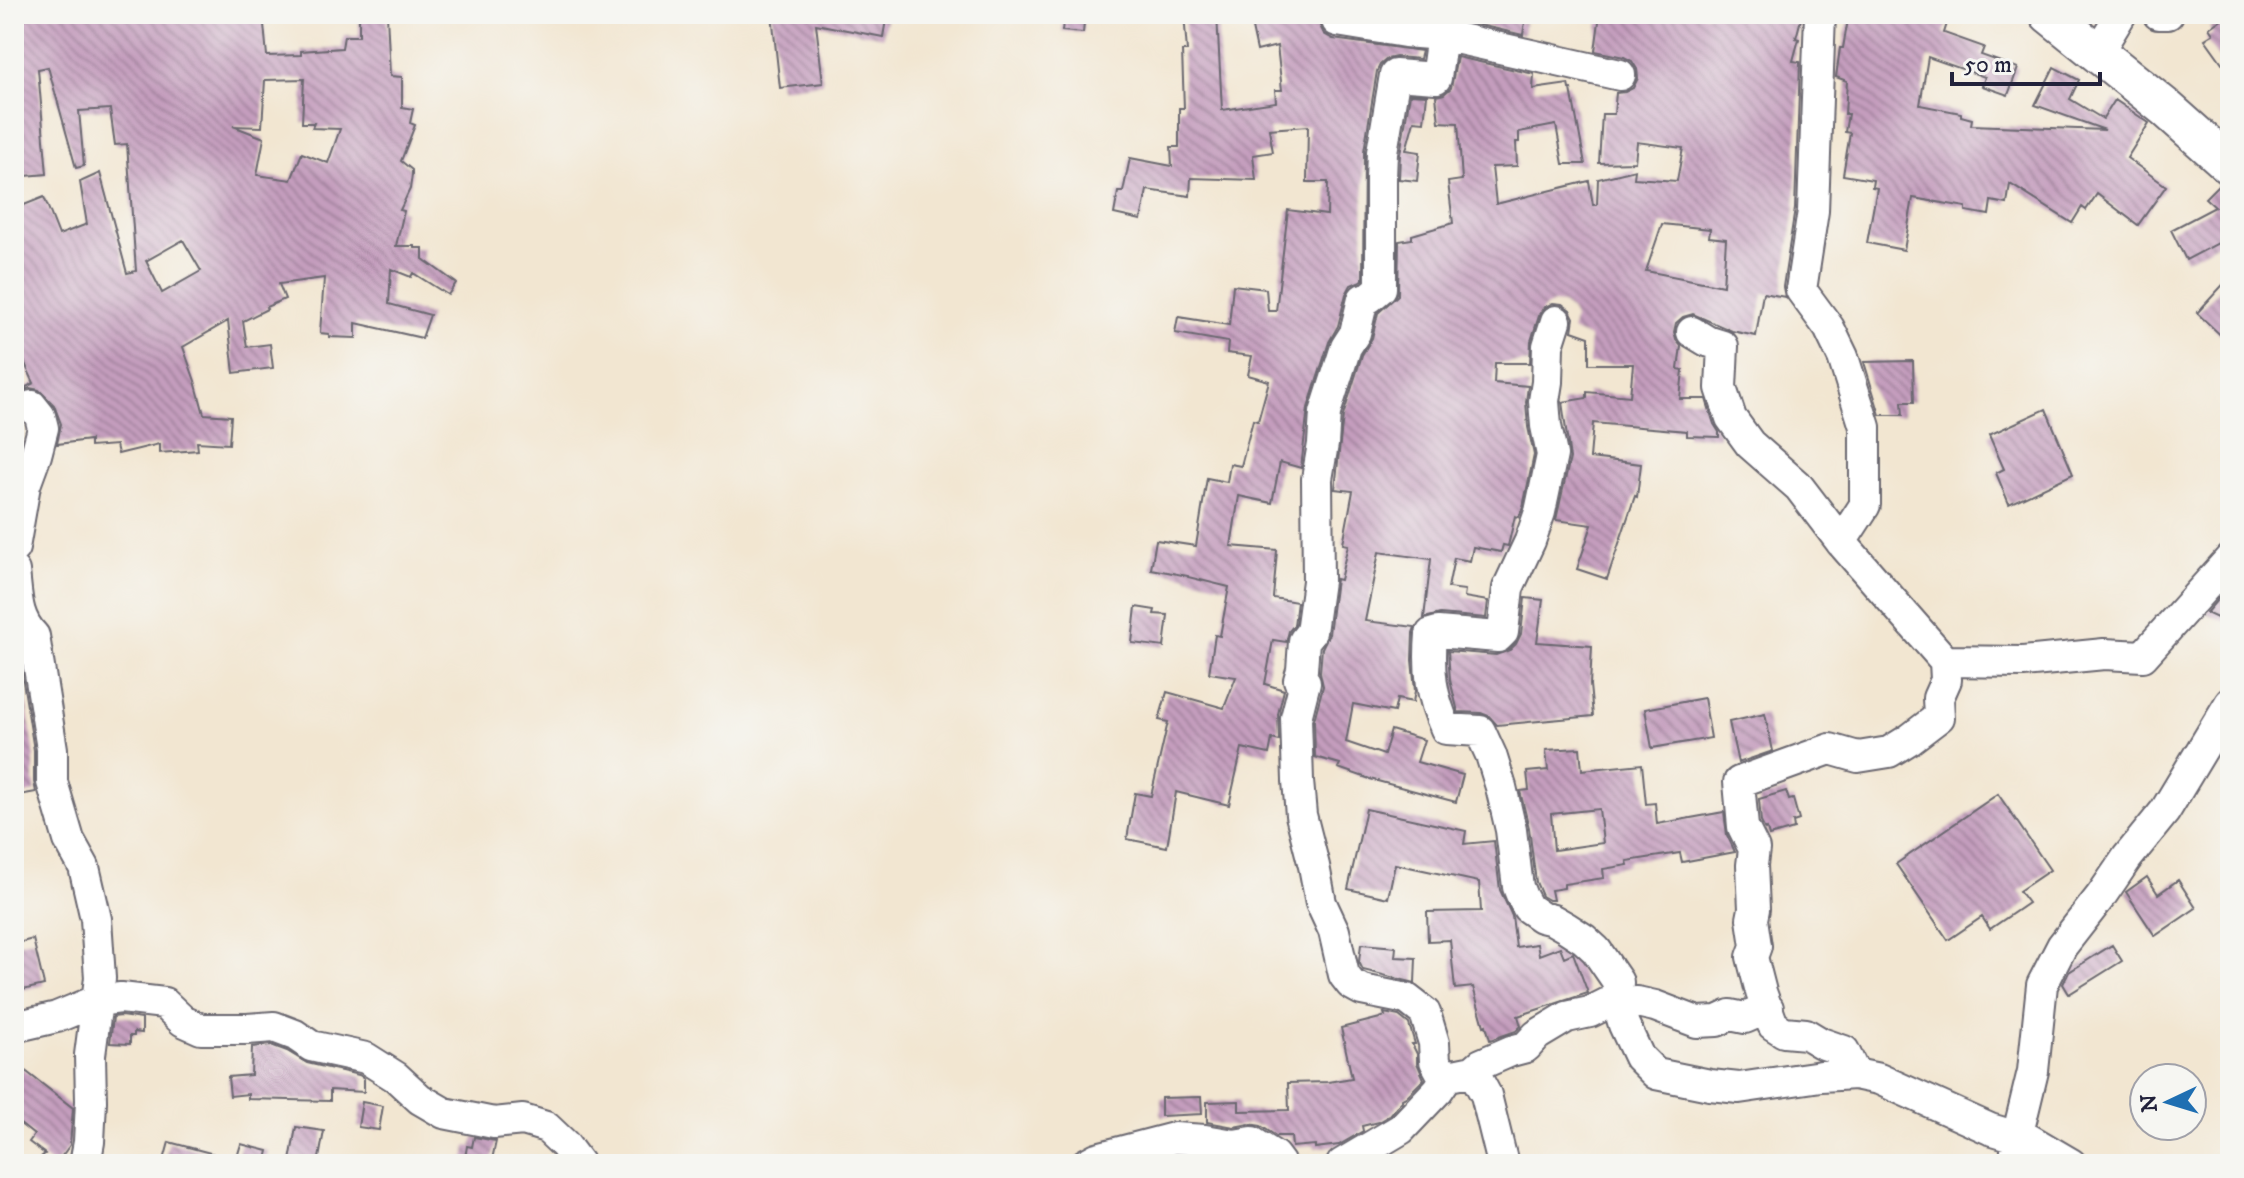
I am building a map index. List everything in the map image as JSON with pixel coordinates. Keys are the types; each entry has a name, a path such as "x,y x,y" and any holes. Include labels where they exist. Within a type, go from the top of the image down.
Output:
{"main road":[{"path":"2049,14 2167,109 2230,165"}],"street":[{"path":"1335,14 1337,21 1405,32 1443,24 1620,75"},
{"path":"1820,14 1813,211 1801,290 1829,328 1843,357 1865,427 1865,505 1841,542"},
{"path":"2098,52 2121,14"},
{"path":"2158,14 2168,14"},
{"path":"1443,24 1436,78 1395,75 1382,152 1381,288 1363,299 1355,333 1346,347 1325,413 1317,479 1318,581 1311,632 1304,641 1299,680 1305,682 1296,718 1296,744 1301,815 1321,903 1334,931 1344,975 1351,984 1362,990 1407,999 1425,1013 1434,1043 1435,1061 1441,1072 1461,1072 1486,1095 1503,1164"},
{"path":"1556,321 1548,346 1544,401 1552,455 1540,512 1508,588 1503,632 1498,637 1431,634 1429,675 1446,729 1480,731 1484,736 1511,830 1518,887 1528,908 1567,928 1596,950 1618,982 1617,1002 1639,1057 1656,1074 1739,1088 1821,1076 1855,1074 1879,1079 1990,1129 2016,1150"},
{"path":"1692,332 1723,346 1721,388 1731,418 1750,444 1799,487 1841,542 1945,661 1946,680 1938,698 1939,717 1889,752 1858,757 1830,749 1739,782 1743,827 1754,849 1752,919 1756,946 1752,957 1773,1025 1784,1032 1806,1034 1844,1051 1855,1074"},
{"path":"14,548 25,485 43,428 40,416 32,406"},
{"path":"1945,661 2023,662 2104,654 2143,656 2230,559"},
{"path":"14,571 24,627 34,636 52,749 52,782 69,840 84,867 96,919 100,978 90,1055 91,1101 85,1164"},
{"path":"2016,1150 2033,1071 2042,985 2062,946 2165,811 2230,703"},
{"path":"14,1027 57,1017 96,1001 121,998 164,1003 183,1021 201,1029 274,1027 295,1035 311,1046 366,1058 444,1113 494,1123 523,1120 546,1127 579,1164"},
{"path":"1342,1164 1401,1129 1438,1090 1461,1072 1526,1047 1537,1035 1567,1017 1617,1002 1655,1006 1697,1022 1717,1021 1730,1015 1745,1018 1768,1008"},
{"path":"2016,1150 2025,1137 2071,1164"},
{"path":"1086,1164 1097,1158 1174,1138 1234,1145 1252,1142 1274,1156 1280,1164"}],"building":[{"path":"31,14 263,14 267,56 301,55 301,51 342,48 344,36 359,36 359,14 387,14 390,76 402,77 402,107 413,109 410,123 415,125 401,161 412,170 412,175 410,189 400,210 404,211 396,246 423,248 423,259 456,283 448,295 413,273 411,277 391,269 389,304 430,315 422,338 356,323 356,338 329,337 329,334 320,333 324,278 279,284 285,299 243,321 247,347 270,344 273,368 234,373 228,321 183,347 204,414 231,416 229,444 197,442 198,450 159,453 159,444 118,454 116,445 90,447 90,440 57,444 61,424 54,405 39,390 24,390 34,383 21,355 14,359 14,209 44,197 59,235 87,224 80,182 100,173 127,273 136,271 127,144 115,145 110,109 79,111 84,166 76,168 48,67 38,69 47,174 14,177 14,22 31,17","holes":["304,79 302,123 314,123 312,128 340,129 328,163 302,153 291,180 257,175 264,138 233,126 262,127 265,80","183,240 201,271 162,293 146,261"]},
{"path":"772,14 887,14 883,37 816,24 823,83 780,88"},
{"path":"1064,14 1085,14 1083,33 1062,31"},
{"path":"1184,14 1217,14 1222,110 1276,102 1275,90 1282,90 1277,46 1257,51 1251,23 1293,14 1318,14 1324,34 1333,39 1422,51 1420,59 1387,59 1377,71 1364,151 1363,280 1351,285 1346,294 1338,326 1329,342 1308,408 1301,468 1280,462 1272,503 1239,496 1231,546 1277,550 1273,598 1297,602 1294,625 1286,642 1273,640 1265,684 1284,690 1278,714 1279,741 1272,739 1269,754 1242,748 1229,805 1176,792 1167,847 1127,839 1135,793 1151,796 1168,722 1159,720 1167,692 1224,708 1236,677 1209,673 1215,635 1220,636 1229,587 1151,569 1156,540 1196,546 1207,478 1227,482 1230,464 1241,466 1253,420 1258,421 1269,381 1248,375 1252,356 1227,353 1228,342 1175,333 1178,317 1229,325 1233,285 1266,289 1268,311 1276,311 1288,210 1327,215 1328,182 1307,182 1308,126 1269,129 1273,152 1253,155 1256,180 1191,178 1190,196 1147,190 1141,220 1114,214 1118,192 1123,192 1130,158 1172,166 1171,147 1179,147 1179,108 1184,108 1182,51 1187,51"},
{"path":"1463,14 1503,14 1503,20 1525,22 1523,35 1462,21"},
{"path":"1600,14 1783,14 1801,19 1793,61 1800,62 1795,209 1783,287 1785,297 1763,293 1756,336 1732,331 1693,314 1676,323 1674,332 1681,346 1678,369 1683,370 1680,399 1706,399 1719,437 1687,436 1687,431 1593,423 1590,458 1641,464 1637,497 1607,579 1577,569 1592,525 1556,520 1570,458 1562,402 1587,398 1587,392 1630,396 1633,364 1589,364 1589,337 1572,331 1574,318 1570,310 1562,304 1553,303 1545,307 1539,316 1531,341 1530,363 1495,363 1494,383 1528,386 1528,427 1534,455 1523,507 1519,517 1515,516 1508,546 1503,545 1501,552 1473,547 1470,561 1454,558 1448,588 1465,590 1464,597 1488,601 1486,618 1440,614 1424,618 1431,559 1379,552 1365,621 1415,627 1412,660 1415,691 1413,702 1397,699 1394,712 1353,704 1346,742 1384,755 1391,730 1424,740 1417,762 1463,775 1456,802 1370,779 1338,768 1340,764 1315,757 1314,720 1323,686 1320,672 1322,648 1329,634 1336,579 1340,580 1348,545 1343,544 1353,491 1335,489 1343,416 1378,313 1398,295 1399,241 1453,223 1448,182 1462,180 1458,123 1439,122 1436,96 1451,88 1457,57 1534,74 1533,89 1568,84 1571,89 1585,164 1563,164 1556,125 1519,132 1519,142 1516,142 1517,166 1492,167 1496,204 1589,181 1593,205 1597,205 1598,179 1635,170 1634,178 1677,181 1683,148 1637,142 1635,162 1599,163 1602,114 1614,114 1616,93 1633,88 1638,78 1632,61 1595,51","holes":["1662,224 1710,229 1709,237 1726,239 1723,286 1646,271"]},
{"path":"1849,14 1950,14 1944,33 1984,47 1981,55 2018,68 2008,95 1982,86 1985,77 1928,57 1920,105 1961,113 1961,116 1972,119 1971,125 2105,130 2035,105 2054,67 2079,80 2070,99 2103,119 2115,100 2149,123 2127,158 2166,186 2138,225 2097,194 2086,210 2082,207 2072,223 2010,184 2007,204 1991,201 1989,215 1966,211 1966,207 1913,198 1904,250 1867,243 1877,188 1872,187 1873,180 1843,175 1850,133 1845,132 1847,81 1836,77"},
{"path":"2230,14 2230,74 2205,39 2213,34 2209,28"},
{"path":"1410,94 1427,95 1424,122 1414,121 1406,150 1420,152 1417,181 1399,179"},
{"path":"2219,184 2230,195 2230,237 2186,260 2171,230 2215,207 2205,198"},
{"path":"2230,277 2230,344 2197,313"},
{"path":"1913,361 1914,402 1902,402 1903,415 1880,415 1864,362"},
{"path":"2046,409 2073,474 2009,504 1996,473 2004,469 1989,435"},
{"path":"2223,593 2230,596 2230,624 2206,613"},
{"path":"1525,598 1543,600 1537,642 1592,646 1590,685 1593,716 1497,725 1481,713 1458,712 1450,680 1448,651 1496,655 1510,650 1521,634"},
{"path":"1136,607 1155,610 1154,614 1168,615 1164,647 1132,643"},
{"path":"14,640 34,750 36,792 14,796 14,762 19,761 14,735"},
{"path":"1704,698 1711,738 1652,748 1645,709"},
{"path":"1765,714 1773,751 1738,763 1729,722"},
{"path":"1580,748 1582,770 1642,764 1646,804 1655,803 1657,824 1724,812 1727,835 1735,852 1682,862 1680,853 1627,861 1628,865 1603,869 1604,878 1564,884 1564,888 1551,890 1553,900 1549,900 1542,896 1536,882 1529,828 1520,791 1529,790 1527,772 1548,770 1546,750","holes":["1599,809 1603,843 1554,850 1551,814"]},
{"path":"1786,791 1789,800 1793,799 1799,820 1793,822 1794,829 1769,836 1761,822 1759,799"},
{"path":"1998,794 2050,870 2019,891 2028,903 1990,929 1982,917 1948,940 1896,864"},
{"path":"1366,809 1466,831 1464,844 1494,841 1500,890 1512,916 1516,947 1537,944 1539,955 1560,947 1564,957 1573,953 1588,993 1518,1016 1521,1026 1516,1031 1490,1040 1473,987 1455,989 1450,940 1428,941 1427,912 1481,911 1479,882 1395,864 1388,898 1348,889"},
{"path":"2147,877 2158,894 2178,880 2196,908 2155,936 2126,892"},
{"path":"33,939 44,985 14,992 14,944"},
{"path":"1361,944 1396,947 1395,957 1416,958 1415,983 1363,970 1359,962"},
{"path":"2112,945 2122,961 2069,994 2063,984 2069,972"},
{"path":"1384,1013 1399,1016 1409,1024 1417,1063 1424,1079 1390,1115 1362,1126 1363,1131 1339,1145 1315,1148 1315,1145 1292,1147 1291,1136 1276,1136 1261,1126 1249,1124 1234,1127 1207,1122 1207,1102 1239,1101 1239,1111 1289,1110 1288,1083 1352,1078 1341,1028 1380,1018 1385,1016"},
{"path":"113,1017 142,1019 142,1033 134,1032 134,1036 130,1036 130,1044 110,1043"},
{"path":"271,1045 307,1063 359,1075 364,1078 364,1092 330,1090 330,1101 248,1099 248,1094 230,1096 228,1077 251,1075 252,1047"},
{"path":"14,1062 73,1108 70,1145 56,1164 42,1156 45,1154 29,1142 34,1135 14,1119"},
{"path":"1201,1097 1202,1114 1161,1116 1161,1098"},
{"path":"362,1102 383,1106 379,1130 358,1127"},
{"path":"296,1127 324,1131 318,1164 290,1161"},
{"path":"474,1137 496,1141 491,1164 464,1164 467,1146 472,1147"},
{"path":"169,1142 233,1159 232,1164 163,1164"},
{"path":"241,1144 268,1151 265,1164 235,1164"}]}
